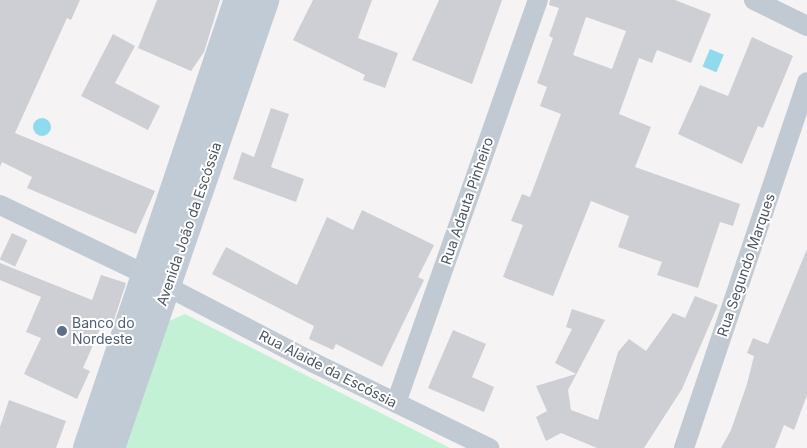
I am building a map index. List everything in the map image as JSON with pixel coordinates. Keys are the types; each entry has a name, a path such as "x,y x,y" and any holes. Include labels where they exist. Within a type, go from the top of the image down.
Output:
{"main road":[{"name":"Avenida João da Escóssia","path":"111,448 238,0"},
{"name":"Avenida João da Escóssia","path":"87,448 157,281 265,0"}],"street":[{"name":"Rua Adauta Pinheiro","path":"396,403 538,0"},
{"path":"754,0 807,26"},
{"name":"Rua Segundo Marques","path":"684,448 807,82"},
{"name":"Rua Alaide da Escóssia","path":"0,205 157,281 396,403 489,448"}],"green space":[{"path":"185,314 450,448 125,448 169,321"}],"water":[{"path":"710,49 724,55 716,72 703,66"},
{"path":"38,118 46,118 51,123 49,134 38,136 33,131 33,123"}],"building":[{"path":"0,0 80,0 71,20 67,18 15,133 155,191 136,234 27,188 32,177 2,162 0,167"},
{"path":"157,0 220,0 204,52 191,71 138,48"},
{"path":"313,0 372,0 358,38 398,53 385,88 363,80 365,75 293,40"},
{"path":"439,0 502,0 472,84 412,60"},
{"path":"550,0 675,0 711,14 691,63 657,50 652,63 639,58 619,114 651,127 635,167 740,204 733,226 720,222 698,288 657,275 662,262 618,247 629,216 591,201 553,296 503,277 523,225 511,221 522,194 530,197 561,114 540,106 547,87 537,83 553,38 549,36 559,8 549,5","holes":["586,17 626,31 612,69 573,55"]},
{"path":"113,34 135,46 115,83 160,106 148,130 81,96"},
{"path":"752,37 793,56 763,128 758,126 742,164 678,134 700,85 728,96"},
{"path":"271,108 289,114 271,167 304,179 296,202 233,179 242,152 254,157"},
{"path":"362,210 434,245 418,277 424,280 382,367 336,344 333,350 309,339 314,326 212,274 226,247 297,285 327,217 353,230"},
{"path":"12,233 27,240 15,266 0,259"},
{"path":"807,249 807,395 794,430 784,425 775,448 721,448 731,430 747,384 754,356 747,353 753,338 768,344"},
{"path":"0,263 92,300 101,275 126,283 113,323 104,320 83,368 90,371 77,399 24,374 41,338 26,332 41,297 0,280"},
{"path":"695,296 718,305 682,389 644,448 597,448 561,433 546,441 536,417 547,411 536,386 576,374 555,363 572,329 566,327 572,309 605,320 568,390 571,410 598,420 618,352 629,339 646,351 673,313 685,318"},
{"path":"453,330 486,344 472,377 494,387 484,412 428,388"},
{"path":"9,400 66,421 56,448 0,448 0,427"}],"place":[{"name":"Banco do Nordeste","path":"62,331"}]}
